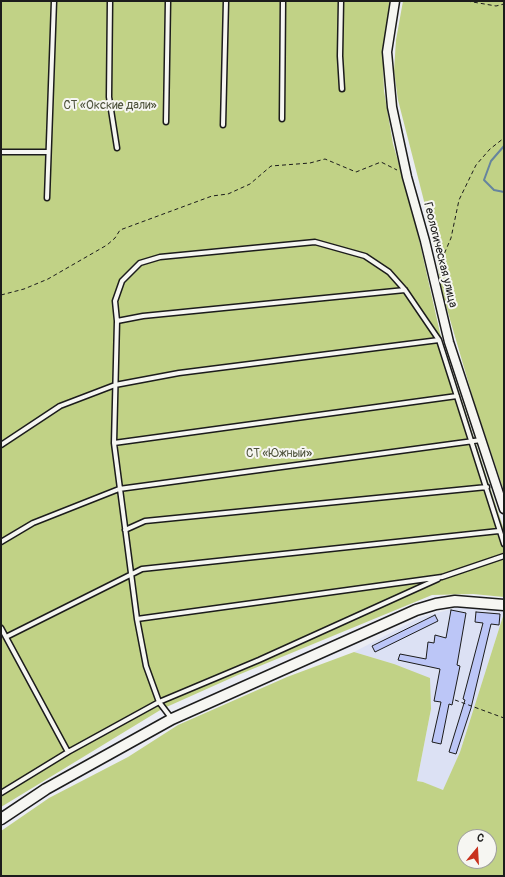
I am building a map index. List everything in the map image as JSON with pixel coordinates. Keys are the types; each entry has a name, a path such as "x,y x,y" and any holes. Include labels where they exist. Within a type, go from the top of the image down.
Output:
{"street":[{"name":"Геологическая улица","path":"395,1 387,52 392,107 407,177 425,241 449,342 504,509"},
{"path":"1,819 46,789 172,719 416,610 436,604 455,601 504,605"}],"lane":[{"path":"48,198 48,152 54,1"},
{"path":"110,1 109,97 117,148"},
{"path":"166,122 168,1"},
{"path":"223,125 226,1"},
{"path":"282,119 283,1"},
{"path":"341,1 340,56 342,89"},
{"path":"1,152 48,152"},
{"path":"172,719 159,702 146,666 137,619 114,443 117,321 115,301 122,281 140,263 160,257 315,242 365,256 389,272 405,290 439,340 504,544"},
{"path":"117,321 143,316 405,290"},
{"path":"1,446 60,406 115,385 179,373 439,340"},
{"path":"114,443 457,396"},
{"path":"1,542 33,523 119,489 481,440"},
{"path":"125,530 144,521 487,487"},
{"path":"6,637 142,569 499,531"},
{"path":"1,793 68,752 159,702 259,660 442,577 504,556"},
{"path":"137,619 442,577"},
{"path":"1,628 68,752"}],"path":[{"path":"467,1 496,6 504,4"},
{"path":"439,266 451,238 459,200 476,165 490,149 504,138"},
{"path":"1,295 24,289 48,279 107,245 115,238 120,230 212,196 228,194 250,184 271,166 310,163 325,159 356,172 381,162 407,177"},
{"path":"455,700 504,718"}],"shaded area":[{"path":"462,606 504,610 504,613 460,752 443,791 423,782 417,781 431,709 394,664 354,652 419,618"}],"green space":[{"name":"СТ «Южный»","path":"1,1 393,1 383,63 384,91 393,144 412,208 440,333 504,530 504,597 473,594 432,595 238,675 162,709 1,807"},
{"path":"403,1 504,1 504,491 475,405 442,292 433,236 398,100 394,71 396,40"},
{"path":"504,613 504,876 1,876 1,831 49,798 128,757 178,725 287,677 354,652 394,664 430,678 431,709 417,781 443,790 460,752"}],"building":[{"path":"451,610 466,613 457,665 460,666 452,705 449,704 441,744 432,742 441,702 434,701 440,669 398,660 400,654 426,659 428,642 434,643 435,635 446,638"},
{"path":"476,612 500,614 499,625 491,624 471,708 456,754 449,752 465,700 463,699 483,623 475,622"},
{"path":"435,615 438,621 375,652 372,646"}],"waterway":[{"path":"504,146 491,161 484,180 494,190 504,192"}],"park label":[{"name":"СТ «Окские дали»","path":"110,106"}]}
